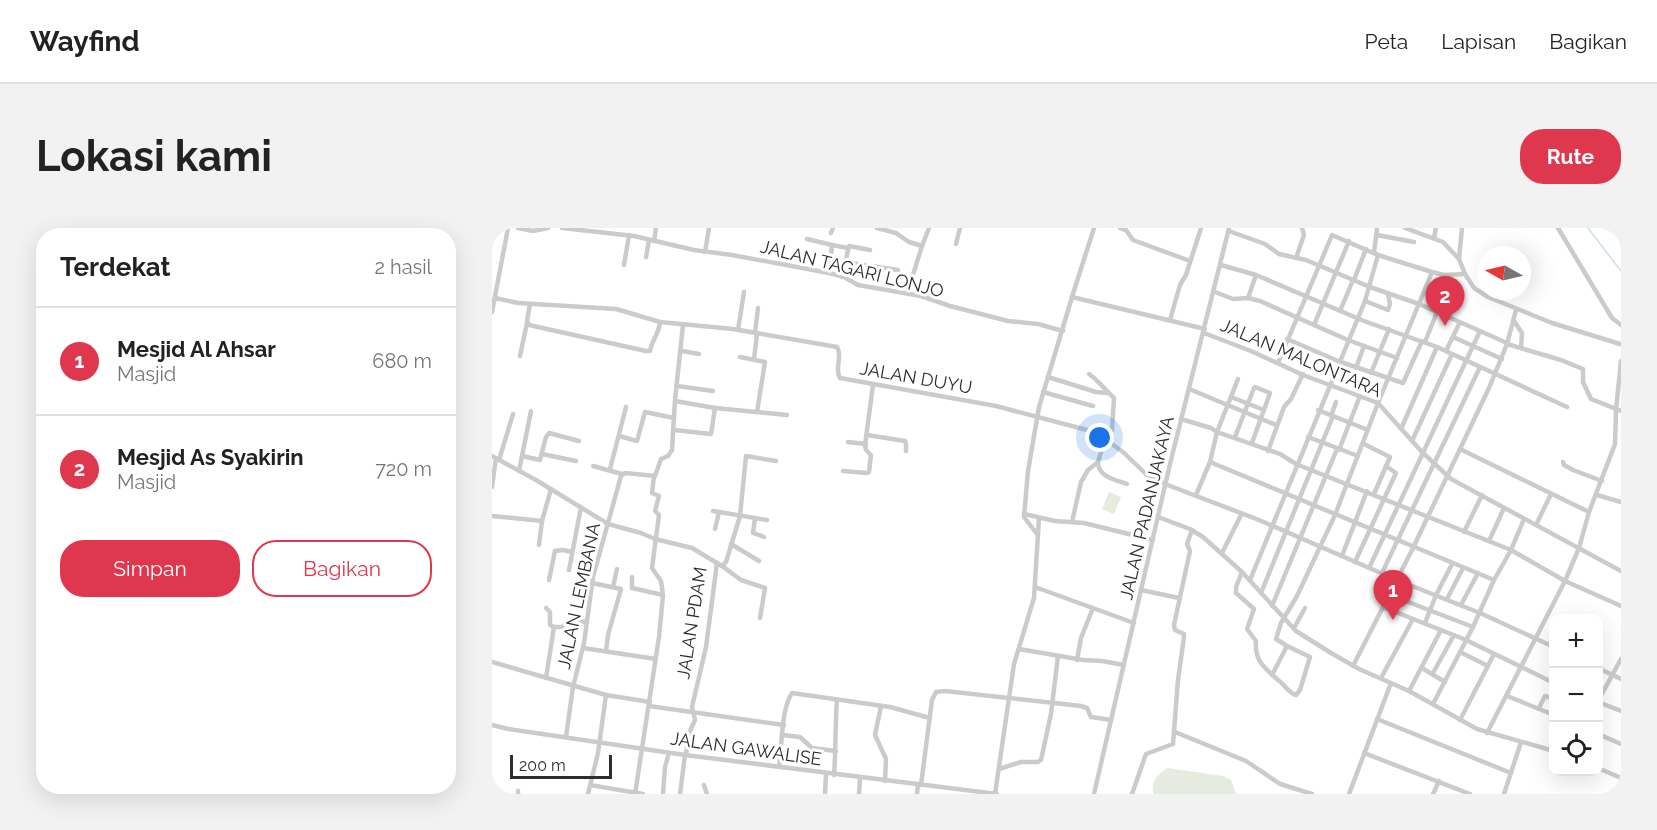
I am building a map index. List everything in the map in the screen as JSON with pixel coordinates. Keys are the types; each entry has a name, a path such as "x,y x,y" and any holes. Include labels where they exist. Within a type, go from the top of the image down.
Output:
{"street":[{"path":"492,312 508,228"},
{"path":"518,228 535,231 548,228"},
{"name":"JALAN TAGARI LONJO","path":"562,228 615,231 705,252 829,273 858,285 927,297 950,306 1008,321 1038,324 1063,331"},
{"path":"624,265 632,228"},
{"path":"646,257 656,228"},
{"path":"705,252 709,228"},
{"path":"877,228 896,232 909,242 922,246"},
{"path":"909,294 911,281 929,228"},
{"path":"957,244 960,228"},
{"path":"1037,534 1024,519 1024,514 1037,416 1094,228"},
{"path":"1120,228 1126,230 1133,240 1190,261"},
{"path":"1170,320 1201,228"},
{"path":"1296,258 1304,235 1302,228"},
{"path":"1250,580 1286,495 1318,410 1365,301 1376,254 1377,228"},
{"path":"1405,228 1443,242 1459,259 1465,274 1481,294 1516,310 1621,342 1621,352"},
{"path":"1434,238 1436,228"},
{"path":"1459,259 1462,228"},
{"path":"1558,228 1612,318 1621,325"},
{"path":"1229,230 1265,244 1280,254 1319,265 1370,287 1419,304 1507,344 1583,369 1583,382 1591,399 1618,411"},
{"name":"JALAN PADANJAKAYA","path":"1094,794 1165,484 1229,230"},
{"path":"1278,363 1332,235 1376,254 1432,272 1444,275 1465,274"},
{"path":"1377,235 1414,242"},
{"path":"807,239 848,248 851,245 870,250"},
{"path":"1314,325 1349,241"},
{"path":"829,273 832,245"},
{"path":"842,277 848,248"},
{"path":"1340,311 1366,249"},
{"path":"845,261 898,270"},
{"path":"1221,265 1256,275 1357,318 1424,341 1567,407"},
{"path":"1242,572 1236,593 1254,608 1248,630 1256,641 1256,649 1263,667 1292,694 1299,694 1310,657 1276,639 1277,632 1335,515 1432,272"},
{"path":"1248,297 1256,275"},
{"path":"738,330 744,292"},
{"path":"1215,292 1235,299 1248,297 1348,340 1397,358"},
{"path":"1365,301 1388,310 1390,304 1388,293"},
{"name":"JALAN MALONTARA","path":"1072,297 1170,320 1205,331 1303,374 1378,403 1446,475 1621,571"},
{"name":"JALAN DUYU","path":"494,299 530,304 614,309 660,322 684,326 703,325 837,347 839,377 996,406 1088,430 1130,457 1147,475 1165,484 1242,513 1397,580 1461,604 1549,645"},
{"path":"520,356 530,304"},
{"path":"754,359 758,308"},
{"path":"1353,666 1428,518 1446,475 1502,359 1516,310"},
{"path":"1287,339 1338,362 1404,383 1437,312"},
{"path":"1514,321 1522,333 1521,348"},
{"path":"527,323 533,327 650,351 660,322"},
{"path":"1446,351 1460,322"},
{"path":"635,793 656,659 663,596 661,581 652,568 659,514 655,511 659,495 652,493 654,476 658,472 661,459 668,456 672,450 684,326"},
{"path":"1371,373 1389,329"},
{"path":"1369,568 1480,331"},
{"path":"1453,337 1502,359"},
{"path":"1356,368 1364,346"},
{"path":"1401,429 1437,347"},
{"path":"682,351 699,354"},
{"path":"1412,441 1452,354"},
{"path":"740,357 765,360 757,412"},
{"path":"1487,733 1565,581 1579,548 1589,512 1615,444 1621,361"},
{"path":"1382,573 1480,367"},
{"path":"1089,374 1103,385 1107,393"},
{"path":"1268,451 1284,407 1291,399 1303,374"},
{"path":"1048,377 1096,392 1107,393 1113,397 1115,401 1112,430 1098,462 1099,471 1127,484"},
{"path":"1196,495 1238,379"},
{"path":"843,471 868,473 871,454 866,450 866,444 873,385"},
{"path":"677,386 713,391"},
{"path":"1236,437 1255,387 1270,393 1252,443"},
{"path":"1189,389 1276,425"},
{"path":"1043,392 1093,406"},
{"path":"1272,606 1360,396"},
{"path":"1231,397 1264,410"},
{"path":"675,401 715,408 787,415"},
{"path":"1260,593 1300,501 1336,402"},
{"path":"610,469 626,407"},
{"path":"674,430 711,434 715,408"},
{"path":"1318,410 1368,430"},
{"path":"519,471 531,411"},
{"path":"619,436 637,441 640,437 644,412 674,418"},
{"path":"492,487 496,458 505,445 513,414"},
{"path":"1181,419 1290,458 1296,464 1511,550 1565,581 1621,606"},
{"path":"522,456 540,460 549,433 579,441"},
{"path":"867,435 904,441 906,451"},
{"path":"1308,436 1358,456"},
{"path":"848,442 866,444"},
{"path":"1364,444 1390,457 1374,494"},
{"path":"1460,449 1589,512"},
{"path":"747,450 740,516 732,544 720,564 741,580 765,588 760,618"},
{"path":"543,454 576,461"},
{"path":"746,456 776,461"},
{"name":"JALAN PDAM","path":"496,458 608,524 692,548 720,564 706,647 693,703 694,721 690,731 691,735 688,738 680,794"},
{"path":"1072,522 1080,482 1088,470 1098,462"},
{"path":"1209,462 1494,580"},
{"path":"1563,462 1573,470 1602,481"},
{"path":"593,466 622,474 654,476"},
{"path":"1386,466 1410,478"},
{"path":"1355,562 1396,473"},
{"name":"JALAN LEMBANA","path":"566,737 573,687 583,648 592,583 622,474"},
{"path":"539,545 550,489"},
{"path":"1342,556 1368,491"},
{"path":"1536,525 1551,494"},
{"path":"1464,532 1482,495"},
{"path":"1597,495 1621,502"},
{"path":"568,570 581,507"},
{"path":"1489,541 1504,508"},
{"path":"715,529 716,512 767,520"},
{"path":"1222,553 1242,513"},
{"path":"1024,514 1083,523 1153,540"},
{"path":"492,516 542,521"},
{"path":"1158,517 1192,530 1242,572 1294,628 1353,666 1409,691 1487,733 1549,750"},
{"path":"755,518 753,533 764,537"},
{"path":"996,794 1008,698 1018,649 1033,605 1039,518"},
{"path":"1433,704 1467,640 1524,519"},
{"path":"1131,794 1146,754 1172,744 1184,637 1184,634 1175,631 1174,628 1190,551 1187,544 1192,530"},
{"path":"732,544 759,561"},
{"path":"549,580 555,551 572,552"},
{"path":"1425,623 1436,594 1452,564"},
{"path":"1447,599 1463,568"},
{"path":"613,587 617,569"},
{"path":"1461,604 1478,573"},
{"path":"632,577 632,588 663,596"},
{"path":"592,583 621,590 606,651"},
{"path":"1035,586 1134,622"},
{"path":"1141,590 1179,598"},
{"path":"1390,595 1473,627"},
{"path":"1383,607 1454,634 1549,682"},
{"path":"546,608 550,612 550,625 554,627 562,627 570,621 587,622"},
{"path":"1077,660 1081,638 1093,608"},
{"path":"1294,628 1305,608"},
{"path":"1382,678 1413,619"},
{"path":"546,678 554,627"},
{"path":"1409,691 1441,630"},
{"path":"1433,673 1454,634"},
{"path":"1272,675 1287,646"},
{"path":"583,648 656,659"},
{"path":"1018,649 1077,660 1124,665"},
{"path":"1460,652 1488,666"},
{"path":"1460,720 1494,654"},
{"path":"999,769 1021,762 1040,760 1059,656"},
{"path":"1603,693 1621,658"},
{"path":"492,662 606,695 693,712 784,725"},
{"path":"1422,668 1445,682"},
{"path":"1603,670 1621,679"},
{"path":"1349,794 1391,683"},
{"path":"1539,708 1549,689"},
{"path":"917,794 932,698 937,692 945,691 1085,707 1091,717 1111,720"},
{"path":"779,767 787,704 792,693 881,706 930,718"},
{"path":"588,794 606,695"},
{"path":"1507,696 1549,713"},
{"path":"1545,696 1549,697"},
{"path":"834,774 837,699"},
{"path":"1603,703 1621,711"},
{"path":"881,706 875,735 886,759 885,781"},
{"path":"1377,718 1510,772"},
{"name":"JALAN GAWALISE","path":"492,725 669,753 996,794"},
{"path":"1174,732 1246,761 1280,784 1312,794"},
{"path":"783,735 800,737 812,747 836,751"},
{"path":"1603,736 1621,744"},
{"path":"1504,794 1521,742"},
{"path":"663,794 665,767 669,753"},
{"path":"1364,753 1470,794"},
{"path":"1603,770 1621,778"},
{"path":"825,794 826,774"},
{"path":"859,794 860,778"},
{"path":"1433,794 1438,781"},
{"path":"590,785 643,794"},
{"path":"704,785 707,794"}],"shaded area":[{"path":"1109,492 1121,497 1114,514 1102,509"},
{"path":"1167,768 1223,776 1231,780 1236,794 1153,794 1156,779"}],"waterway":[{"path":"1588,228 1621,271"}],"place":[{"name":"Mesjid As Syakirin","path":"1445,326"},
{"name":"Mesjid Al Ahsar","path":"1393,620"}]}
